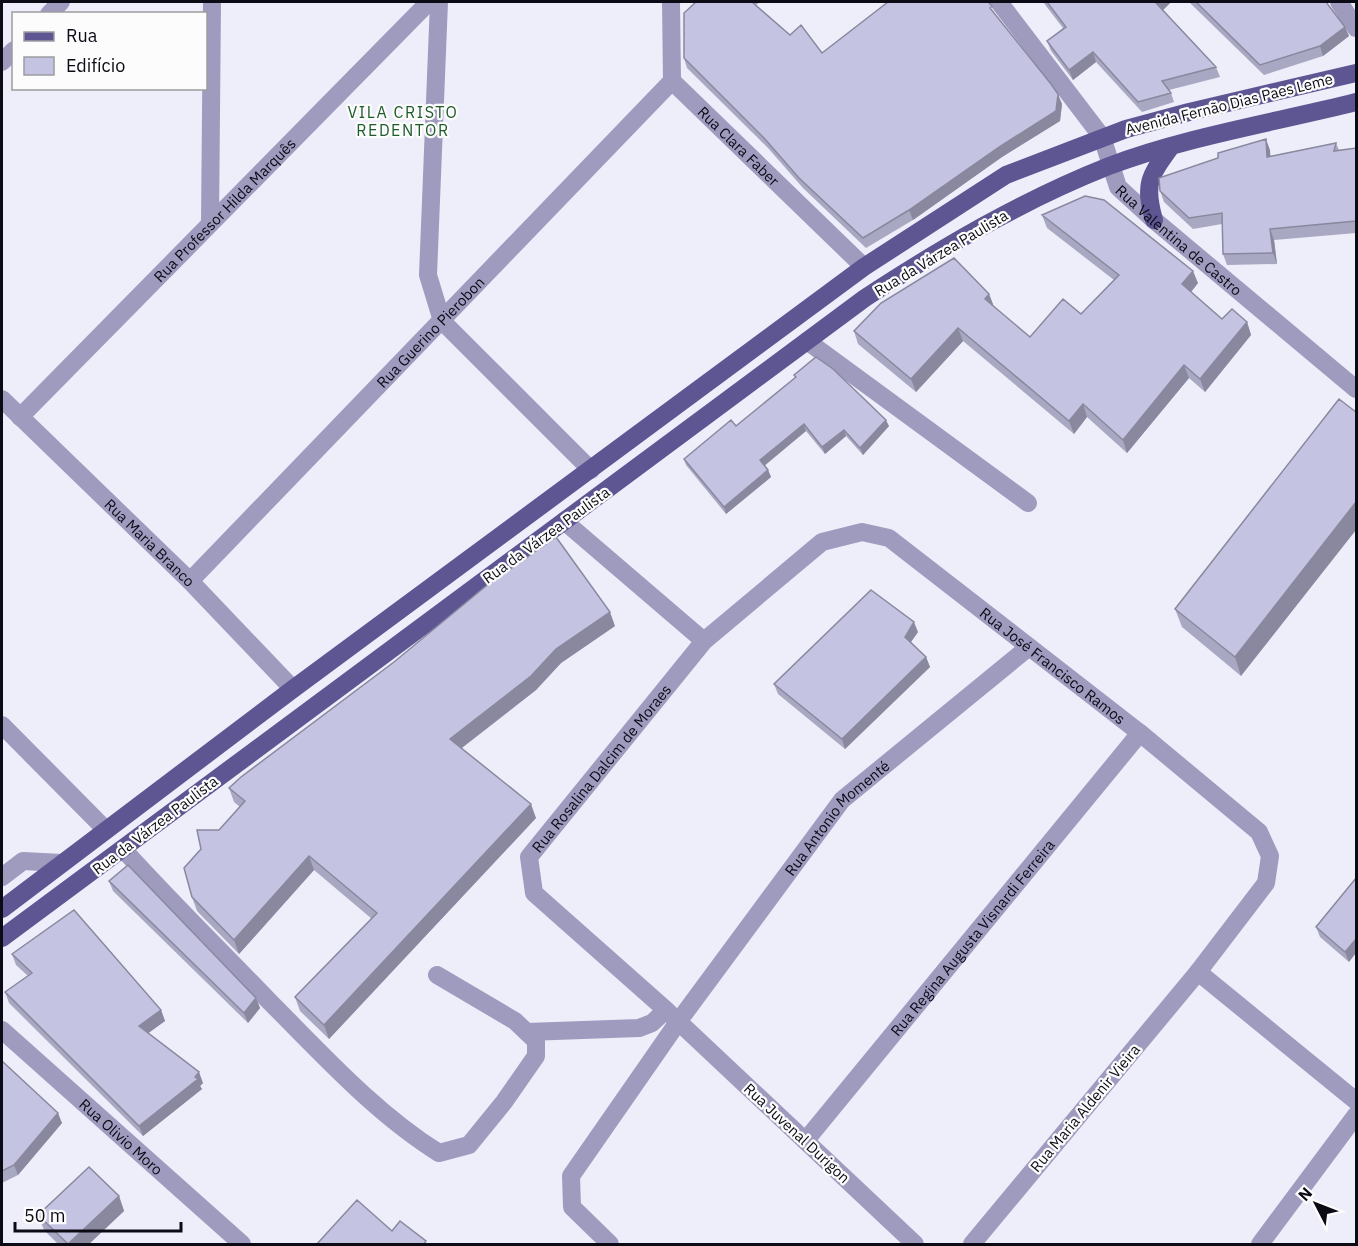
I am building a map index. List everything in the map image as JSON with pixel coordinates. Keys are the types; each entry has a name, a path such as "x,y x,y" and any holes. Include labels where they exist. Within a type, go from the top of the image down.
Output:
{"main road":[{"name":"Avenida Fernão Dias Paes Leme","path":"1102,137 1189,112 1356,73"},
{"name":"Avenida Fernão Dias Paes Leme","path":"1111,166 1170,148 1356,102"},
{"name":"Rua da Várzea Paulista","path":"2,909 293,689 864,267 1006,175 1102,137"},
{"path":"1154,220 1147,195 1149,182 1170,148"},
{"name":"Rua da Várzea Paulista","path":"2,938 865,298 922,261 1022,204 1111,166"}],"street":[{"path":"210,222 212,2"},
{"name":"Rua Professor Hilda Marquês","path":"20,417 429,2"},
{"path":"438,2 428,275 442,321 591,470"},
{"path":"671,2 672,81"},
{"name":"Rua Valentina de Castro","path":"999,2 1102,137 1118,187 1154,220 1356,389"},
{"path":"1339,2 1356,28"},
{"name":"Rua Guerino Pierobon","path":"190,581 672,81"},
{"name":"Rua Clara Faber","path":"672,81 864,267"},
{"path":"807,341 1028,504"},
{"name":"Rua Maria Branco","path":"2,399 190,581 293,689"},
{"path":"564,521 704,641"},
{"name":"Rua José Francisco Ramos","path":"704,641 822,542 862,532 889,538 1140,733 1259,832 1270,856 1266,884 1198,972"},
{"name":"Rua Rosalina Dalcim de Moraes","path":"672,1016 534,893 529,857 704,641"},
{"name":"Rua Antonio Momenté","path":"610,1245 572,1207 571,1176 672,1016 842,800 1029,647"},
{"path":"2,725 106,830"},
{"name":"Rua Regina Augusta Visnardi Ferreira","path":"806,1140 1140,733"},
{"path":"123,849 316,1048 383,1112 439,1154 469,1145 504,1102 536,1056 536,1041 515,1020 437,975"},
{"path":"2,877 23,861 62,863"},
{"path":"1198,972 1356,1101"},
{"name":"Rua Maria Aldenir Vieira","path":"972,1245 1198,972"},
{"path":"527,1032 639,1028 672,1016"},
{"name":"Rua Juvenal Durigon","path":"672,1016 915,1245"},
{"name":"Rua Olivio Moro","path":"2,1030 242,1245"},
{"path":"1260,1245 1356,1115"}],"building":[{"path":"696,2 752,2 790,35 801,25 822,53 888,2 988,2 992,6 990,8 1058,94 1056,111 999,147 909,210 863,238 799,178 764,138 684,58 684,13"},
{"path":"1047,2 1158,2 1156,3 1216,67 1162,81 1171,93 1138,102 1093,52 1069,70 1047,41 1066,27"},
{"path":"1196,2 1326,2 1345,27 1320,46 1260,65"},
{"path":"1266,139 1267,157 1336,143 1334,151 1356,148 1356,221 1270,229 1273,253 1223,254 1222,213 1189,218 1160,191 1159,178 1218,158 1218,153"},
{"path":"1085,196 1104,200 1193,271 1182,284 1222,319 1232,309 1247,322 1200,379 1184,365 1123,440 1083,404 1069,421 958,328 911,379 854,331 881,303 954,258 989,294 985,299 1030,337 1063,299 1081,314 1119,275 1042,215"},
{"path":"816,357 833,369 886,420 860,448 844,430 822,447 804,424 760,460 768,470 724,507 684,459 731,420 736,426 796,377 794,375"},
{"path":"1339,399 1356,412 1356,502 1235,657 1175,609"},
{"path":"556,537 610,612 556,649 531,676 450,739 531,804 324,1025 295,997 377,913 309,856 234,940 192,897 184,868 201,849 197,830 219,830 245,801 229,788 241,777 394,662 486,586"},
{"path":"871,590 914,622 905,637 926,657 842,739 774,684"},
{"path":"128,865 256,998 244,1013 109,881"},
{"path":"1356,878 1356,939 1345,952 1316,927"},
{"path":"74,910 161,1010 139,1026 199,1072 195,1077 198,1079 139,1126 5,992 32,973 12,954"},
{"path":"2,1061 58,1113 14,1165 2,1171"},
{"path":"89,1167 119,1196 68,1244 38,1215"},
{"path":"357,1200 392,1231 400,1221 426,1241 423,1245 316,1245"}],"district":[{"name":"VILA CRISTO REDENTOR","path":"403,121"}]}
